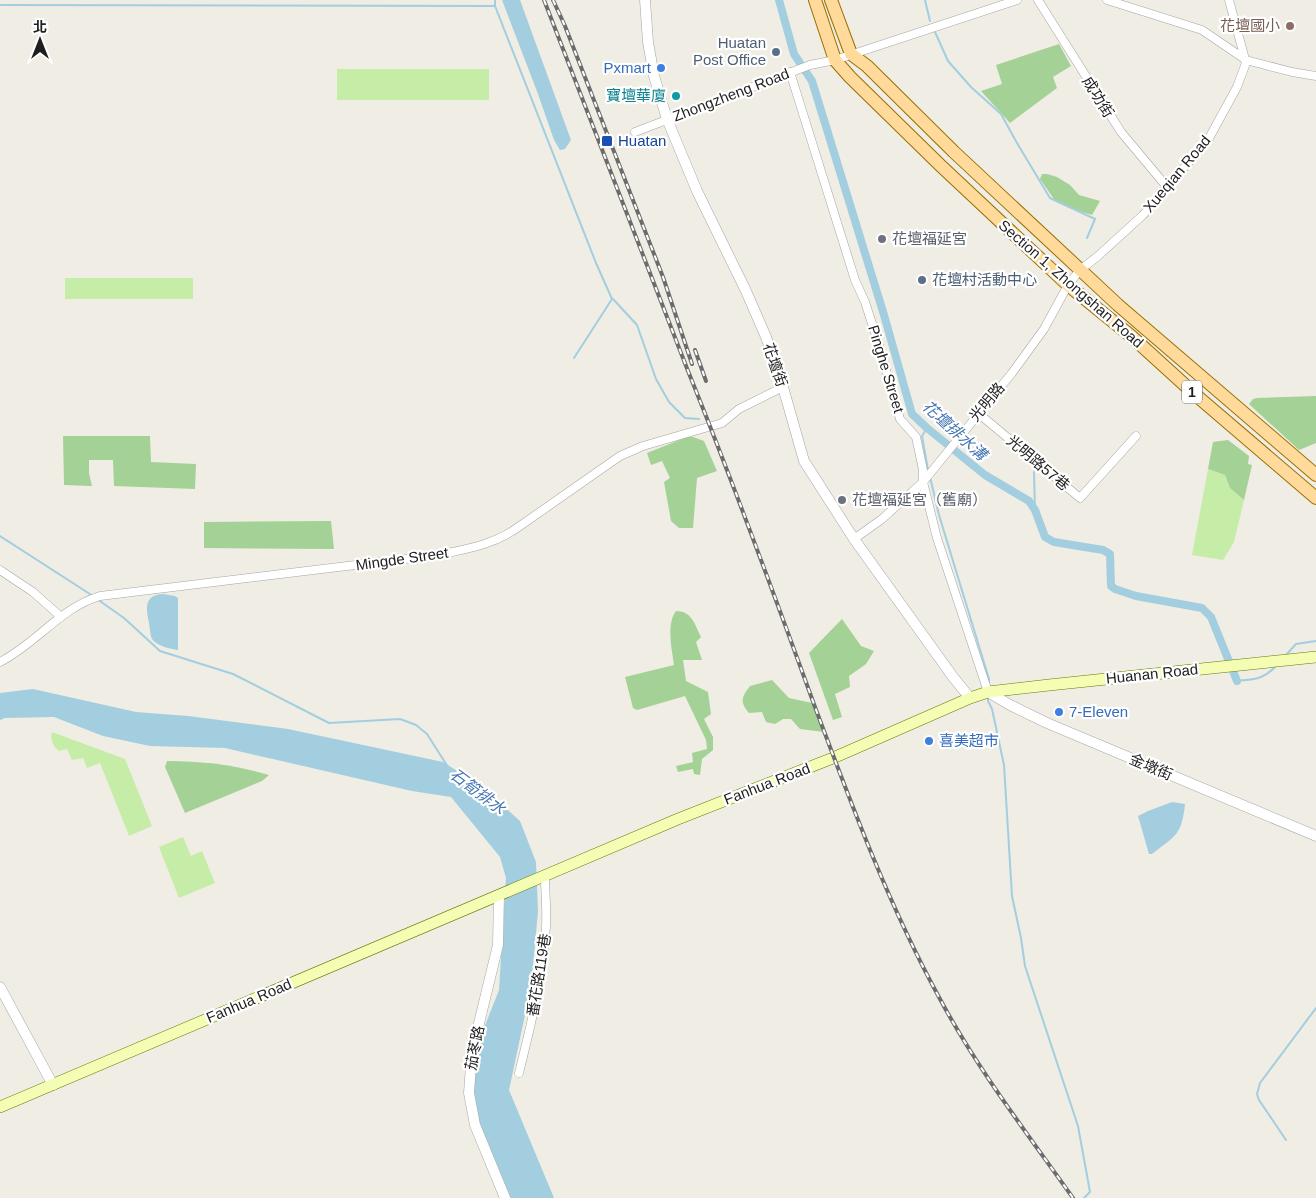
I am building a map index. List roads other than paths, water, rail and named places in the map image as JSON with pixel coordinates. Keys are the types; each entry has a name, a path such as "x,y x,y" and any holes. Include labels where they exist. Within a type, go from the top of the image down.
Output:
{"main road":[{"name":"1","path":"815,0 834,60"},
{"path":"831,0 851,54"},
{"name":"Section 1, Zhongshan Road","path":"851,54 868,66 954,152 1118,305 1316,475"},
{"name":"Section 1, Zhongshan Road","path":"834,60 941,166 1068,285 1131,336 1198,397 1316,498"},
{"name":"Huanan Road","path":"988,692 1316,658"},
{"name":"Fanhua Road","path":"0,1107 678,819 833,758 970,698 988,692"}],"street":[{"name":"花壇街","path":"645,0 648,42 654,76 667,119 697,191 746,291 766,337 804,461 854,539 970,698"},
{"path":"834,60 1017,0"},
{"name":"成功街","path":"1038,0 1120,132 1168,187"},
{"path":"1107,0 1202,30 1246,60 1316,76"},
{"path":"1229,0 1246,60"},
{"name":"Zhongzheng Road","path":"635,132 790,72 834,60"},
{"name":"Xueqian Road","path":"1080,270 1130,228 1208,140 1237,88 1246,60"},
{"name":"Pinghe Street","path":"790,72 852,271 865,302 878,342 900,419 916,437 923,470 923,482 937,538 988,692"},
{"name":"光明路","path":"854,539 882,519 923,482 1012,373 1038,336 1068,285 1080,270"},
{"name":"Mingde Street","path":"0,662 20,651 60,616 85,600 100,596 438,555 487,544 517,528 620,456 642,446 722,423 739,409 783,388"},
{"name":"光明路57巷","path":"978,413 1080,498 1136,436"},
{"path":"0,570 33,592 60,616"},
{"name":"金墩街","path":"988,692 1010,705 1047,722 1316,836"},
{"name":"番花路119巷","path":"519,1073 533,1019 542,972 546,924 545,876"},
{"name":"茄苳路","path":"498,895 496,954 472,1052 469,1093 475,1125 504,1198"},
{"path":"0,987 53,1085"}],"water":[{"path":"502,0 520,0 571,140 565,149 560,150 554,140"},
{"path":"163,594 178,598 178,650 160,645 151,636 147,612 148,603 152,597"},
{"name":"石筍排水","path":"33,689 136,712 188,716 288,729 443,762 481,786 520,821 536,862 538,911 531,987 509,1090 554,1198 511,1198 470,1102 484,1028 499,990 506,878 500,857 451,797 412,791 225,748 150,746 103,736 54,717 5,718 0,720 0,693"},
{"path":"1172,802 1185,804 1179,829 1166,843 1152,854 1149,854 1138,816"}],"waterway":[{"path":"495,0 495,6 596,263 612,299 574,358"},
{"name":"花壇排水溝","path":"779,0 794,54 812,81 884,315 912,414 985,475 1029,501 1035,510 1045,537 1054,542 1103,550 1110,554 1111,586 1115,589 1136,596 1202,608 1211,617 1237,681"},
{"path":"925,0 930,21"},
{"path":"0,5 495,6"},
{"path":"935,32 948,61 971,87 1001,114 1050,198 1095,219 1087,238"},
{"path":"613,299 637,325 656,379 669,402 685,418 699,419"},
{"path":"927,428 922,436 928,470"},
{"path":"1034,472 1035,510"},
{"path":"930,477 939,515 989,684"},
{"path":"0,536 93,596"},
{"name":"石筍排水","path":"97,599 124,618 160,651 233,674 329,723 400,719 416,725 427,734 448,767"},
{"path":"1286,655 1296,644 1316,641"},
{"path":"1237,681 1263,676 1276,666"},
{"path":"988,696 1004,765 1012,896 1025,966 1078,1126 1090,1192 1084,1198"},
{"path":"1286,1140 1259,1100 1257,1094 1260,1083 1316,1008"}],"railway":[{"path":"544,0 737,496 843,781 888,892 940,999 970,1051 1073,1198"},
{"path":"553,0 565,26 663,277 692,364"},
{"path":"695,350 706,381"}],"place":[{"name":"花壇國小","path":"1290,26"},
{"name":"Huatan Post Office","path":"776,52"},
{"name":"Pxmart","path":"661,68"},
{"name":"寶壇華廈","path":"676,96"},
{"name":"Huatan","path":"607,141"},
{"name":"花壇福延宮","path":"882,239"},
{"name":"花壇村活動中心","path":"922,280"},
{"name":"花壇福延宮（舊廟）","path":"842,500"},
{"name":"7-Eleven","path":"1059,712"},
{"name":"喜美超市","path":"929,741"}]}
